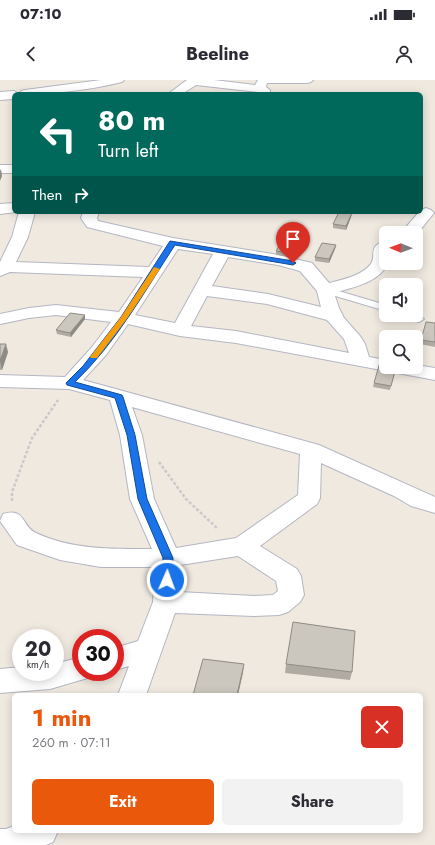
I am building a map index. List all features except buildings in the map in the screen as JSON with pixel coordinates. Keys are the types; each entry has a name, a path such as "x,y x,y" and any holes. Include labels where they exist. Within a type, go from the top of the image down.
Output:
{"street":[{"path":"31,92 41,80"},
{"path":"39,92 95,86 118,80"},
{"path":"176,92 183,86 194,81 262,91 262,82 264,80 307,80"},
{"path":"0,96 12,95"},
{"path":"0,169 12,169"},
{"path":"0,209 12,208"},
{"path":"26,214 13,237 3,269 154,272"},
{"path":"90,214 89,218 92,224 173,243 279,260 306,267 325,290 334,316 354,340 361,361"},
{"path":"414,226 423,214"},
{"path":"70,383 86,368 124,318 173,243"},
{"path":"180,330 224,251"},
{"path":"325,290 356,279 375,270 379,265"},
{"path":"202,290 268,299 334,316"},
{"path":"0,318 56,310 124,318 180,330 241,338 379,365"},
{"path":"423,372 435,374"},
{"path":"0,380 70,383 311,450 402,490 419,500 435,505"},
{"path":"119,397 131,435 142,499 168,558 166,602 133,693"},
{"path":"11,520 26,539 60,551 101,558 168,558 242,546 309,498 311,450"},
{"path":"166,602 254,606 279,605 291,595 288,576 242,546"},
{"path":"124,656 149,649"},
{"path":"0,681 50,678 72,672"},
{"path":"0,845 6,845 37,833"}],"lane":[{"path":"325,290 379,306"}],"path":[{"path":"11,520 12,492 32,438 70,383"},
{"path":"131,435 161,464 186,499 211,524 242,546"}],"slow traffic":[{"path":"94,357 124,318 156,269"}],"route":[{"path":"167,580 168,558 142,499 131,435 119,397 70,383 86,368 124,318 173,243 293,263"}]}
